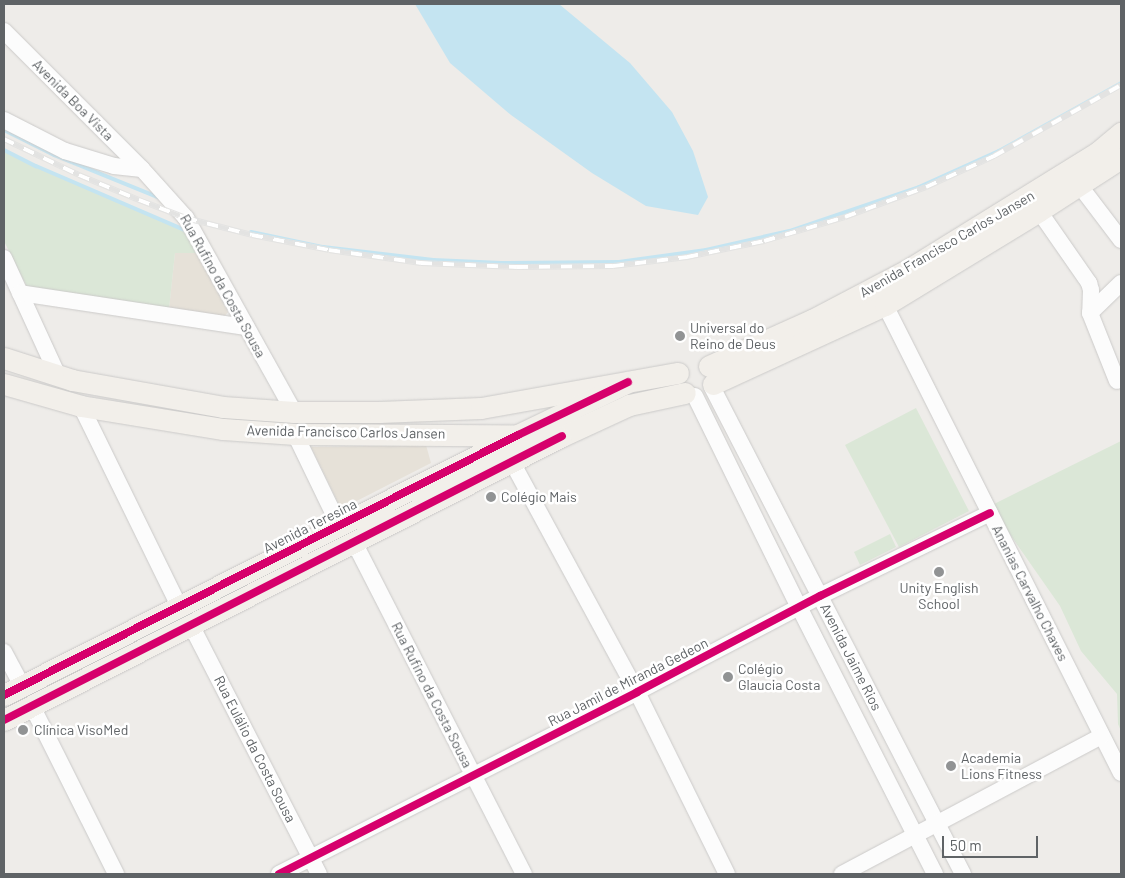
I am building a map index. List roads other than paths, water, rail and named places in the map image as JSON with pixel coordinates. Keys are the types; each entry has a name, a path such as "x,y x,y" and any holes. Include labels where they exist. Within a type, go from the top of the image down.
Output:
{"main road":[{"name":"Avenida Francisco Carlos Jansen","path":"4,358 58,376 223,407 294,412 380,412 481,408 628,382 699,383 911,268 1098,152 1121,133"},
{"name":"Avenida Francisco Carlos Jansen","path":"9,390 81,406 224,429 295,434 562,436 629,406 796,348 885,305 1080,186 1121,158"},
{"name":"Avenida Teresina","path":"13,690 518,435 628,382"},
{"path":"380,412 380,434"},
{"path":"4,720 562,436"},
{"path":"283,554 293,573"},
{"path":"118,636 129,657"}],"street":[{"name":"Avenida Boa Vista","path":"4,31 142,169"},
{"path":"4,120 64,151 114,166 142,169"},
{"name":"Rua Rufino da Costa Sousa","path":"142,169 186,218 294,412"},
{"path":"1080,186 1121,240"},
{"path":"1039,211 1089,283 1091,290 1090,313 1117,381"},
{"path":"4,258 58,376"},
{"path":"1090,313 1121,283"},
{"path":"20,293 246,327"},
{"name":"Ananias Carvalho Chaves","path":"885,305 1121,773"},
{"name":"Avenida Jaime Rios","path":"699,383 820,596 963,874"},
{"name":"Avenida Jaime Rios","path":"699,383 799,607 935,874"},
{"path":"81,406 178,606"},
{"path":"295,434 339,525"},
{"path":"512,462 637,692 727,874"},
{"name":"Rua Jamil de Miranda Gedeon","path":"279,874 637,692 820,596 990,513"},
{"name":"Rua Rufino da Costa Sousa","path":"354,542 524,874"},
{"name":"Rua Eulálio da Costa Sousa","path":"191,625 319,874"},
{"path":"4,652 13,690"},
{"path":"32,706 116,874"},
{"path":"842,874 1102,736"}],"water":[{"path":"415,4 559,4 630,63 672,112 693,151 708,197 698,215 646,206 592,173 511,115 450,63"}],"waterway":[{"path":"251,232 323,247 433,260 502,263 619,262 706,250 793,230 919,187 999,151 1121,83"},
{"path":"4,130 54,155 160,198"},
{"path":"4,150 36,166 187,231"}],"railway":[{"path":"4,139 79,175 139,200 186,218 252,235 329,250 421,263 517,267 613,266 687,257 764,241 845,217 926,187 994,156 1121,85"}],"place":[{"name":"Universal do Reino de Deus","path":"680,336"},
{"name":"Colégio Mais","path":"491,497"},
{"name":"Unity English School","path":"939,572"},
{"name":"Colégio Glaucia Costa","path":"728,677"},
{"name":"Clínica VisoMed","path":"23,730"},
{"name":"Academia Lions Fitness","path":"951,766"}]}
